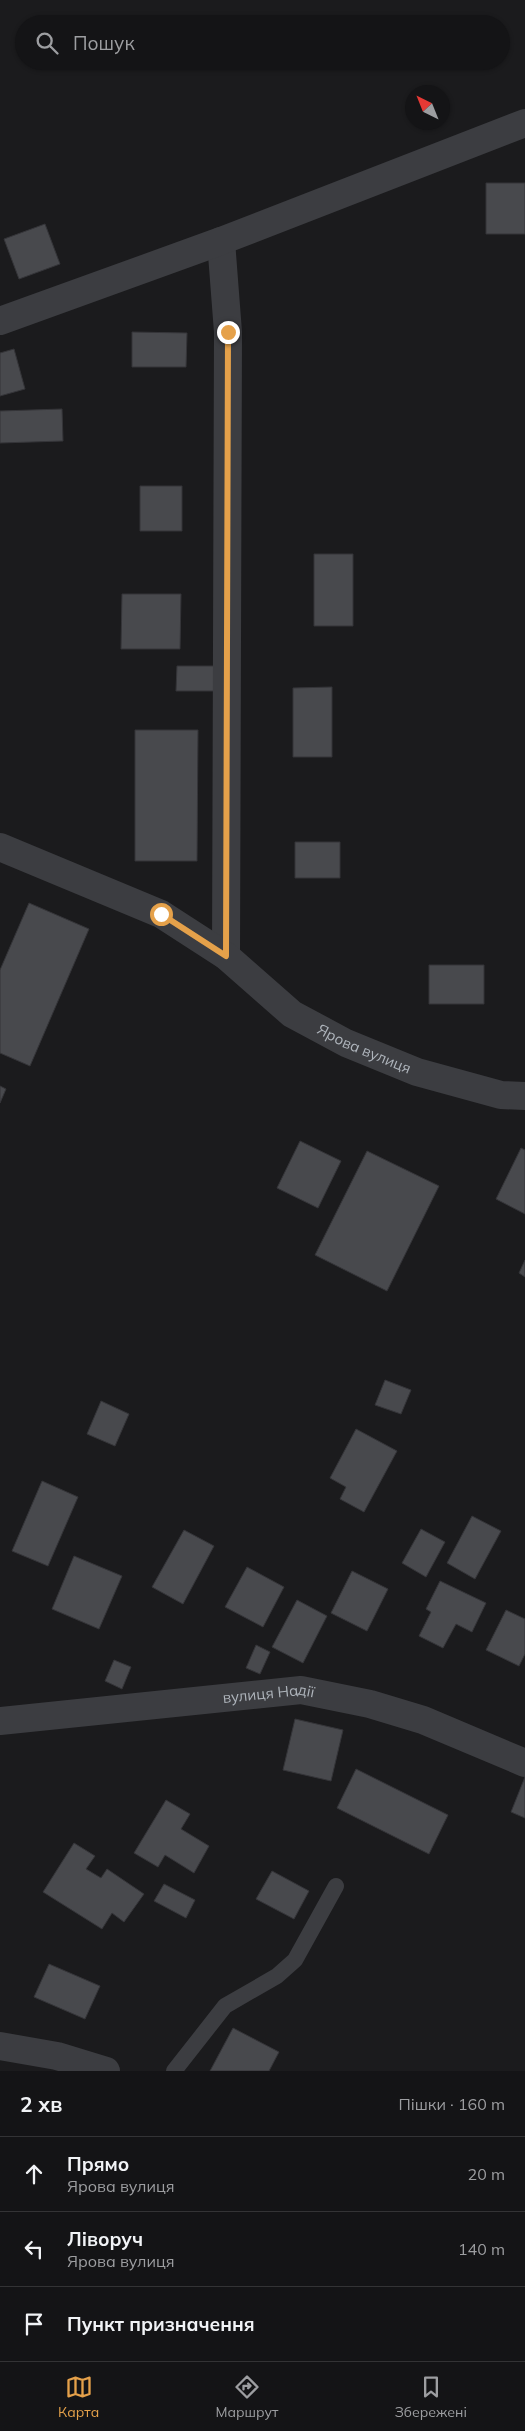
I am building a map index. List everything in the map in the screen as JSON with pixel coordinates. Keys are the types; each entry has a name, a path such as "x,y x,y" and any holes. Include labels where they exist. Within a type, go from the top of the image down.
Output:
{"street":[{"path":"0,321 221,241 525,123"},
{"path":"221,241 228,332 226,956"},
{"name":"Ярова вулиця","path":"0,847 41,866 161,914 226,956 292,1014 346,1043 417,1072 501,1095 525,1096"},
{"name":"вулиця Надії","path":"0,1721 301,1690 370,1704 423,1720 525,1763"},
{"path":"0,2046 57,2056 106,2071"}],"lane":[{"path":"174,2071 225,2006 277,1976 295,1960 336,1886"}],"building":[{"path":"486,183 525,183 525,234 486,234"},
{"path":"45,224 60,264 19,279 4,239"},
{"path":"132,332 187,333 186,367 132,367"},
{"path":"14,349 25,389 0,396 0,353"},
{"path":"62,409 63,441 0,443 0,411"},
{"path":"140,486 182,486 182,531 140,531"},
{"path":"314,554 353,554 353,626 314,626"},
{"path":"122,594 181,594 180,649 121,649"},
{"path":"177,666 217,666 217,691 176,691"},
{"path":"332,687 332,757 293,757 293,688"},
{"path":"135,730 198,730 197,861 135,861"},
{"path":"295,842 340,842 340,878 295,878"},
{"path":"29,903 89,929 30,1066 0,1053 0,970"},
{"path":"429,965 484,965 484,1004 429,1004"},
{"path":"0,1086 6,1089 0,1103"},
{"path":"300,1141 341,1161 318,1208 277,1188"},
{"path":"521,1148 525,1150 525,1214 496,1199"},
{"path":"367,1151 439,1186 387,1291 315,1255"},
{"path":"525,1260 525,1277 519,1273"},
{"path":"385,1380 411,1390 401,1414 375,1405"},
{"path":"101,1401 129,1414 115,1446 87,1434"},
{"path":"356,1429 397,1451 364,1512 340,1499 346,1487 330,1478"},
{"path":"42,1481 78,1497 48,1566 12,1551"},
{"path":"472,1516 501,1531 475,1579 447,1563"},
{"path":"421,1529 445,1542 426,1577 402,1563"},
{"path":"184,1530 214,1546 183,1604 152,1587"},
{"path":"74,1556 122,1576 99,1629 52,1609"},
{"path":"247,1567 284,1587 263,1627 225,1607"},
{"path":"352,1571 388,1589 367,1631 331,1613"},
{"path":"440,1581 486,1603 472,1632 456,1624 443,1648 419,1636 431,1612 426,1609"},
{"path":"297,1600 327,1616 303,1663 272,1647"},
{"path":"506,1610 525,1619 525,1654 519,1666 486,1650"},
{"path":"256,1645 270,1652 260,1674 246,1668"},
{"path":"114,1660 131,1667 122,1689 105,1681"},
{"path":"295,1719 343,1730 331,1781 283,1770"},
{"path":"356,1769 448,1815 429,1854 337,1808"},
{"path":"525,1777 525,1818 511,1812"},
{"path":"166,1800 190,1814 181,1829 209,1846 194,1873 165,1855 158,1867 134,1853"},
{"path":"74,1843 95,1856 86,1869 101,1878 107,1869 144,1894 124,1922 112,1913 102,1929 43,1892"},
{"path":"272,1871 309,1891 294,1919 256,1899"},
{"path":"164,1884 195,1900 186,1918 154,1901"},
{"path":"49,1964 100,1986 85,2019 34,1997"},
{"path":"233,2028 279,2052 269,2071 210,2071"}],"route":[{"path":"161,914 226,956 228,332"}]}
